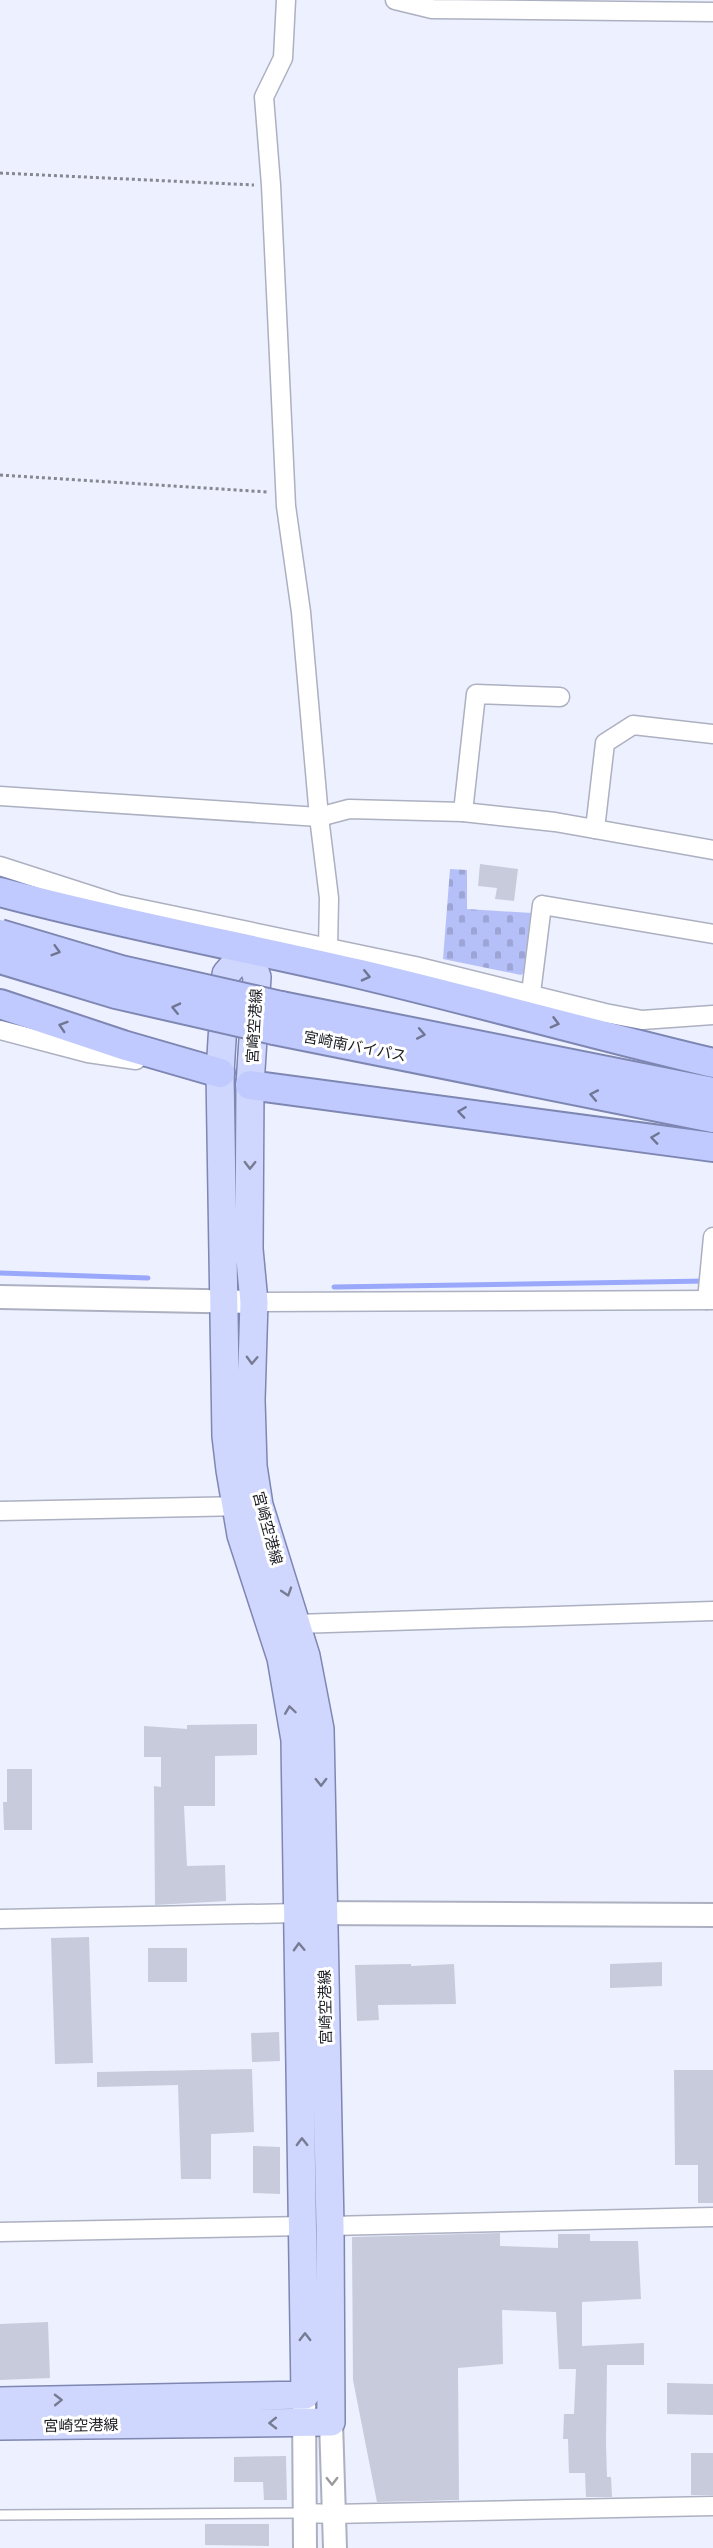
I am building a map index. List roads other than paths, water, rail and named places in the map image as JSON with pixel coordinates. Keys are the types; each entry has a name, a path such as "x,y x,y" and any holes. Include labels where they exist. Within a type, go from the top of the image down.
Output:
{"highway":[{"path":"0,892 99,918 464,999 713,1063"},
{"name":"宮崎南バイパス","path":"0,934 278,1018 713,1118"},
{"name":"宮崎南バイパス","path":"0,959 116,994 278,1018 713,1092"},
{"path":"0,1004 123,1045 220,1073"},
{"path":"250,1085 713,1147"}],"main road":[{"name":"宮崎空港線","path":"0,2426 331,2422 318,2395 311,1913 320,1729 308,1665 296,1624 247,1506 226,1436 220,1073 226,974 247,950 257,977 250,1085 249,1249 254,1302 251,1419 247,1506 242,1535 281,1658 287,1688 311,1913"},
{"path":"221,1127 250,1129"},
{"name":"宮崎空港線","path":"0,2401 318,2395"}],"street":[{"path":"286,0 283,58 264,97 271,185 285,494 301,612 319,817 329,898 328,949"},
{"path":"395,0 432,4 713,12"},
{"path":"463,812 476,694 560,697"},
{"path":"595,829 605,742 633,725 713,734"},
{"path":"0,796 319,817 349,809 463,812 595,829 713,850"},
{"path":"0,866 118,904 416,966 605,1013 642,1020 713,1015"},
{"path":"531,993 542,905 713,934"},
{"path":"0,1030 88,1053 220,1073"},
{"path":"0,1297 254,1302 710,1300 713,1238"},
{"path":"0,1511 247,1506"},
{"path":"296,1624 713,1611"},
{"path":"0,1919 311,1913 713,1915"},
{"path":"0,2232 713,2217"},
{"path":"305,2548 304,2422 318,2395"},
{"path":"331,2422 332,2514 335,2548"},
{"path":"306,2513 713,2506"}],"lane":[{"path":"0,2515 306,2513"}],"waterway":[{"path":"0,1273 148,1278"},
{"path":"334,1287 707,1281"}]}
